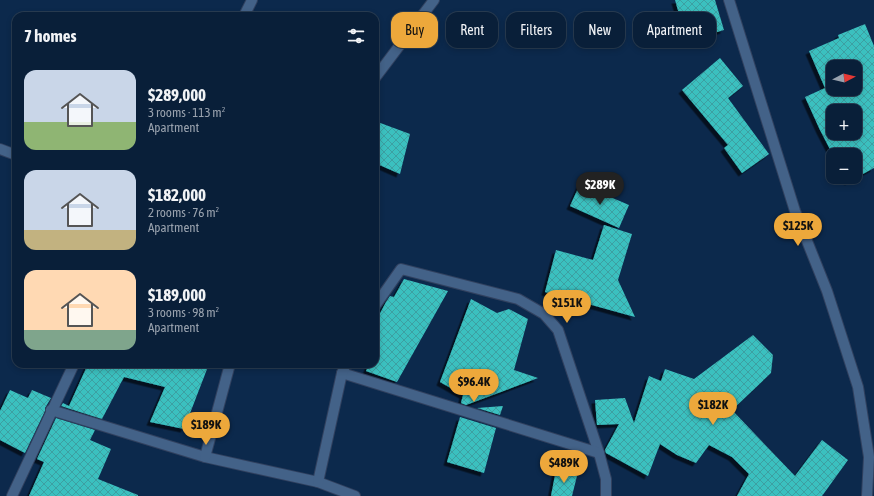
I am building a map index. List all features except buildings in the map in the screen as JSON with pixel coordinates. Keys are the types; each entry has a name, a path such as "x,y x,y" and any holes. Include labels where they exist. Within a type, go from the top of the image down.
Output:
{"street":[{"path":"246,12 252,0"},
{"path":"379,73 434,0"},
{"path":"729,0 795,211 827,291 858,387 869,457 867,496"},
{"path":"0,149 12,154"},
{"path":"379,300 400,269 518,299 544,314 558,330 599,453 606,480 606,496"},
{"path":"12,496 72,368"},
{"path":"205,457 229,368"},
{"path":"318,482 343,368"},
{"path":"346,368 599,453"},
{"path":"51,410 205,457 318,482 355,496"}]}
